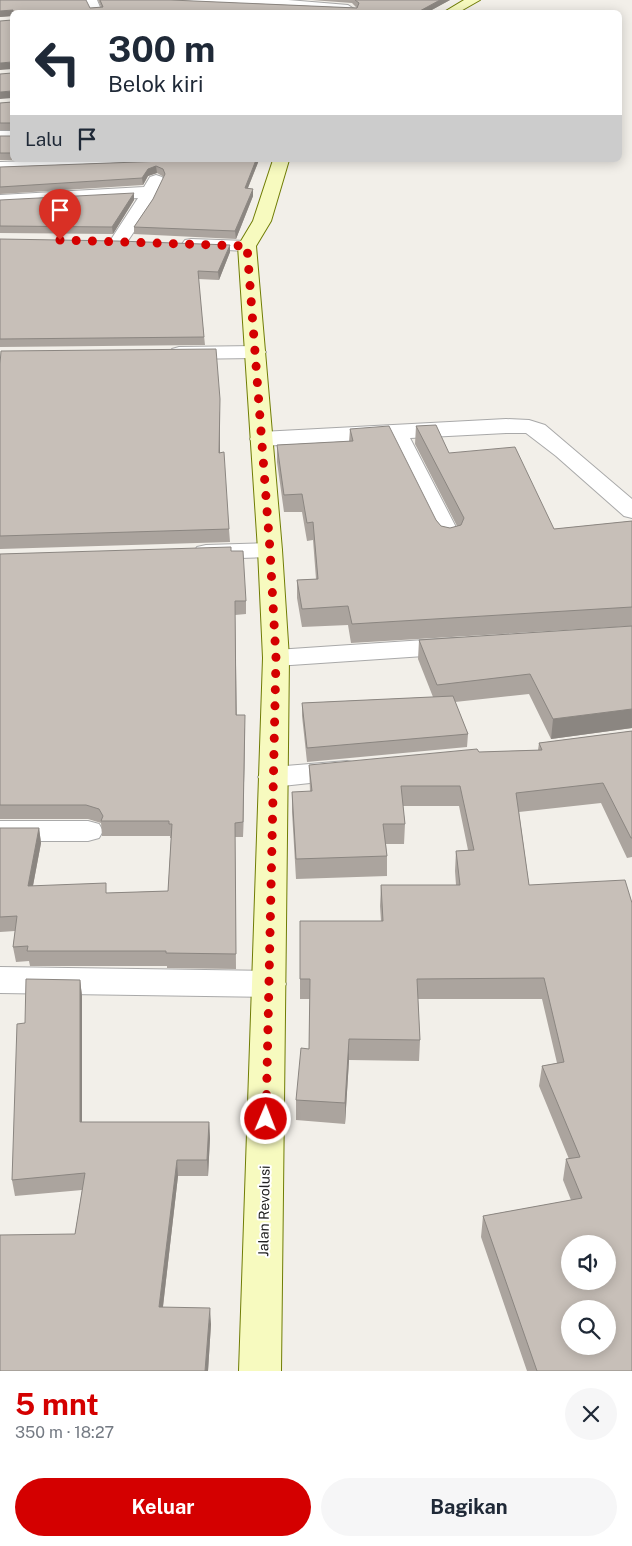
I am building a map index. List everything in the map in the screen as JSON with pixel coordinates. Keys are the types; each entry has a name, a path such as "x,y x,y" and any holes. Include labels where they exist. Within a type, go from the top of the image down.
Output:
{"street":[{"path":"172,0 294,4 352,9"},
{"path":"454,10 474,0"},
{"path":"279,10 294,4"},
{"path":"0,167 118,162"},
{"path":"119,241 146,198 164,162"},
{"path":"178,244 247,246 262,221 280,162"},
{"path":"6,200 52,204 146,198"},
{"path":"100,241 139,242"},
{"name":"Jalan Revolusi","path":"247,246 270,550 276,658 260,1371"},
{"path":"158,353 256,352"},
{"path":"261,439 397,434 506,426 532,428 564,451 632,511"},
{"path":"397,434 449,537"},
{"path":"184,553 270,550"},
{"path":"276,658 474,645"},
{"path":"274,777 370,768"},
{"path":"0,831 88,831"},
{"path":"0,980 270,984"}],"building":[{"path":"0,0 86,0 90,8 103,7 100,0 171,0 357,8 359,3 355,0 440,0 422,10 0,11"},
{"path":"10,20 10,62 0,63 0,21"},
{"path":"10,73 10,91 0,92 0,74"},
{"path":"10,102 10,123 0,123 0,103"},
{"path":"0,136 10,136 10,153 0,153"},
{"path":"138,162 255,162 245,188 253,189 235,231 134,227 153,199 165,174 163,169 156,166 148,169 142,178 0,187 0,167"},
{"path":"134,193 112,227 0,226 0,200"},
{"path":"0,239 230,245 218,272 198,271 204,337 0,339"},
{"path":"216,349 220,399 219,453 224,452 229,529 0,536 1,351"},
{"path":"436,425 449,453 515,447 554,529 632,521 632,607 352,624 348,606 302,609 297,580 318,579 313,522 307,523 302,494 284,495 277,445 353,441 350,429 389,426 436,520 441,526 450,528 461,525 464,518 416,426"},
{"path":"231,547 231,551 243,551 246,601 235,601 236,715 245,715 243,822 235,823 236,954 166,953 166,951 27,951 28,946 13,947 17,916 0,917 0,828 39,828 28,886 106,883 106,893 168,891 172,824 169,824 169,821 101,821 103,816 99,809 86,805 0,805 0,554"},
{"path":"632,626 632,709 553,719 530,674 437,685 419,640"},
{"path":"453,696 468,734 307,748 302,703"},
{"path":"632,731 632,838 603,783 516,793 529,885 625,880 632,903 632,1371 537,1371 483,1216 582,1198 566,1159 580,1157 542,1066 564,1062 544,978 417,979 420,1040 349,1039 345,1103 296,1100 301,1048 309,1049 310,979 300,979 300,921 383,921 381,885 460,885 456,851 474,850 460,786 401,786 405,824 383,824 387,856 296,859 292,792 312,791 309,765 477,749 479,752 542,750 539,743"},
{"path":"26,979 80,980 80,1122 209,1122 207,1160 177,1160 159,1307 210,1308 205,1371 0,1371 0,1235 75,1234 85,1173 12,1180 17,1024 25,1023"}],"route":[{"path":"60,240 247,246 270,550 276,658 266,1119"}]}
